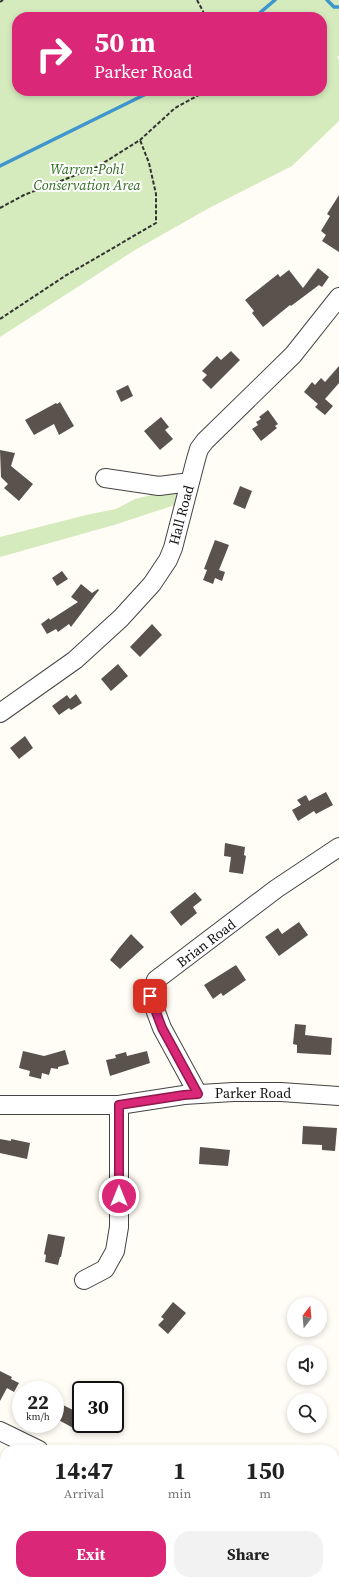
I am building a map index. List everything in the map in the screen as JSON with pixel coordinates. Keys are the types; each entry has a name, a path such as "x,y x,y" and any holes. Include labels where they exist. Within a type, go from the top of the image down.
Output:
{"street":[{"name":"Hall Road","path":"0,713 75,660 121,618 152,584 168,560 173,548 196,459 203,443 293,355 339,297"},
{"path":"106,478 159,486 190,482"},
{"name":"Brian Road","path":"198,1094 162,1028 150,996 156,980 276,889 339,847"},
{"name":"Parker Road","path":"0,1105 119,1105 184,1095 233,1092 274,1092 339,1096"},
{"path":"84,1280 105,1269 116,1251 119,1227 119,1105"},
{"path":"0,1431 29,1445"}],"path":[{"path":"198,0 204,12"},
{"path":"0,208 24,195 97,167 140,140 175,108 197,96"},
{"path":"0,319 65,276 156,223 156,194 140,140"}],"green space":[{"name":"Warren-Pohl Conservation Area","path":"0,0 339,0 339,56 337,57 339,60 339,121 292,166 211,207 135,250 0,337"},
{"path":"180,488 178,504 114,525 0,557 0,537 86,515 116,509 135,499"}],"building":[{"path":"339,195 339,252 322,241 326,235 321,231 330,216 327,214"},
{"path":"318,268 329,277 322,287 319,285 291,306 290,305 263,327 252,313 254,311 245,300 278,274 280,277 289,270 303,288"},
{"path":"231,351 240,360 211,389 202,380 207,375 202,371 217,356 221,360"},
{"path":"339,366 339,383 325,399 333,406 325,415 315,407 318,404 304,392 312,382 315,385 321,378 325,382"},
{"path":"128,385 133,396 121,402 116,391"},
{"path":"60,402 74,426 59,435 54,424 34,435 25,420"},
{"path":"268,410 278,424 275,426 277,428 261,441 252,429 258,425 256,422 261,419 259,417"},
{"path":"161,417 169,427 165,430 173,439 160,450 144,431"},
{"path":"0,450 15,453 11,466 33,484 19,501 4,488 8,484 1,477"},
{"path":"240,486 252,491 245,509 233,504"},
{"path":"215,540 229,545 219,570 225,572 222,581 215,578 213,584 203,580 207,570 204,569"},
{"path":"62,571 68,579 57,586 52,578"},
{"path":"81,584 92,593 98,589 99,590 71,627 69,624 58,632 56,629 47,634 41,624 78,602 71,597"},
{"path":"152,624 162,635 140,657 130,647"},
{"path":"118,664 128,676 111,691 101,679"},
{"path":"76,694 82,703 71,710 69,708 59,715 52,706 67,695 70,699"},
{"path":"25,736 33,748 19,759 10,748"},
{"path":"326,792 333,805 316,814 314,811 298,821 292,810 301,805 297,800 306,795 309,801"},
{"path":"225,843 245,847 244,855 246,856 243,874 229,872 231,857 224,856"},
{"path":"195,892 202,900 193,907 197,913 181,926 170,912"},
{"path":"299,922 308,935 279,956 265,937 278,928 282,934"},
{"path":"131,934 144,947 120,969 110,960"},
{"path":"236,965 246,980 223,996 221,993 213,999 204,985"},
{"path":"295,1024 306,1025 305,1035 332,1038 331,1055 297,1053 297,1045 293,1044"},
{"path":"65,1050 69,1064 58,1067 58,1069 51,1068 49,1075 42,1073 41,1079 29,1076 30,1071 19,1068 23,1051 44,1056"},
{"path":"147,1051 150,1063 110,1076 106,1060 116,1058 115,1055 126,1052 127,1056"},
{"path":"303,1126 337,1128 335,1151 322,1150 322,1145 302,1144"},
{"path":"0,1139 11,1141 11,1139 30,1143 27,1159 0,1153"},
{"path":"200,1147 230,1150 228,1166 199,1164"},
{"path":"48,1234 65,1237 58,1265 45,1262 46,1255 44,1254"},
{"path":"173,1302 186,1313 168,1334 158,1325 164,1319 161,1317"},
{"path":"0,1371 12,1377 11,1379 15,1381 12,1381 12,1391 7,1388 0,1401"},
{"path":"64,1406 72,1410 72,1427 64,1423"}],"waterway":[{"path":"261,12 275,0"},
{"path":"327,0 334,7 339,7"},
{"path":"0,166 142,96"}],"route":[{"path":"119,1196 119,1105 198,1094 162,1028 150,996"}]}
